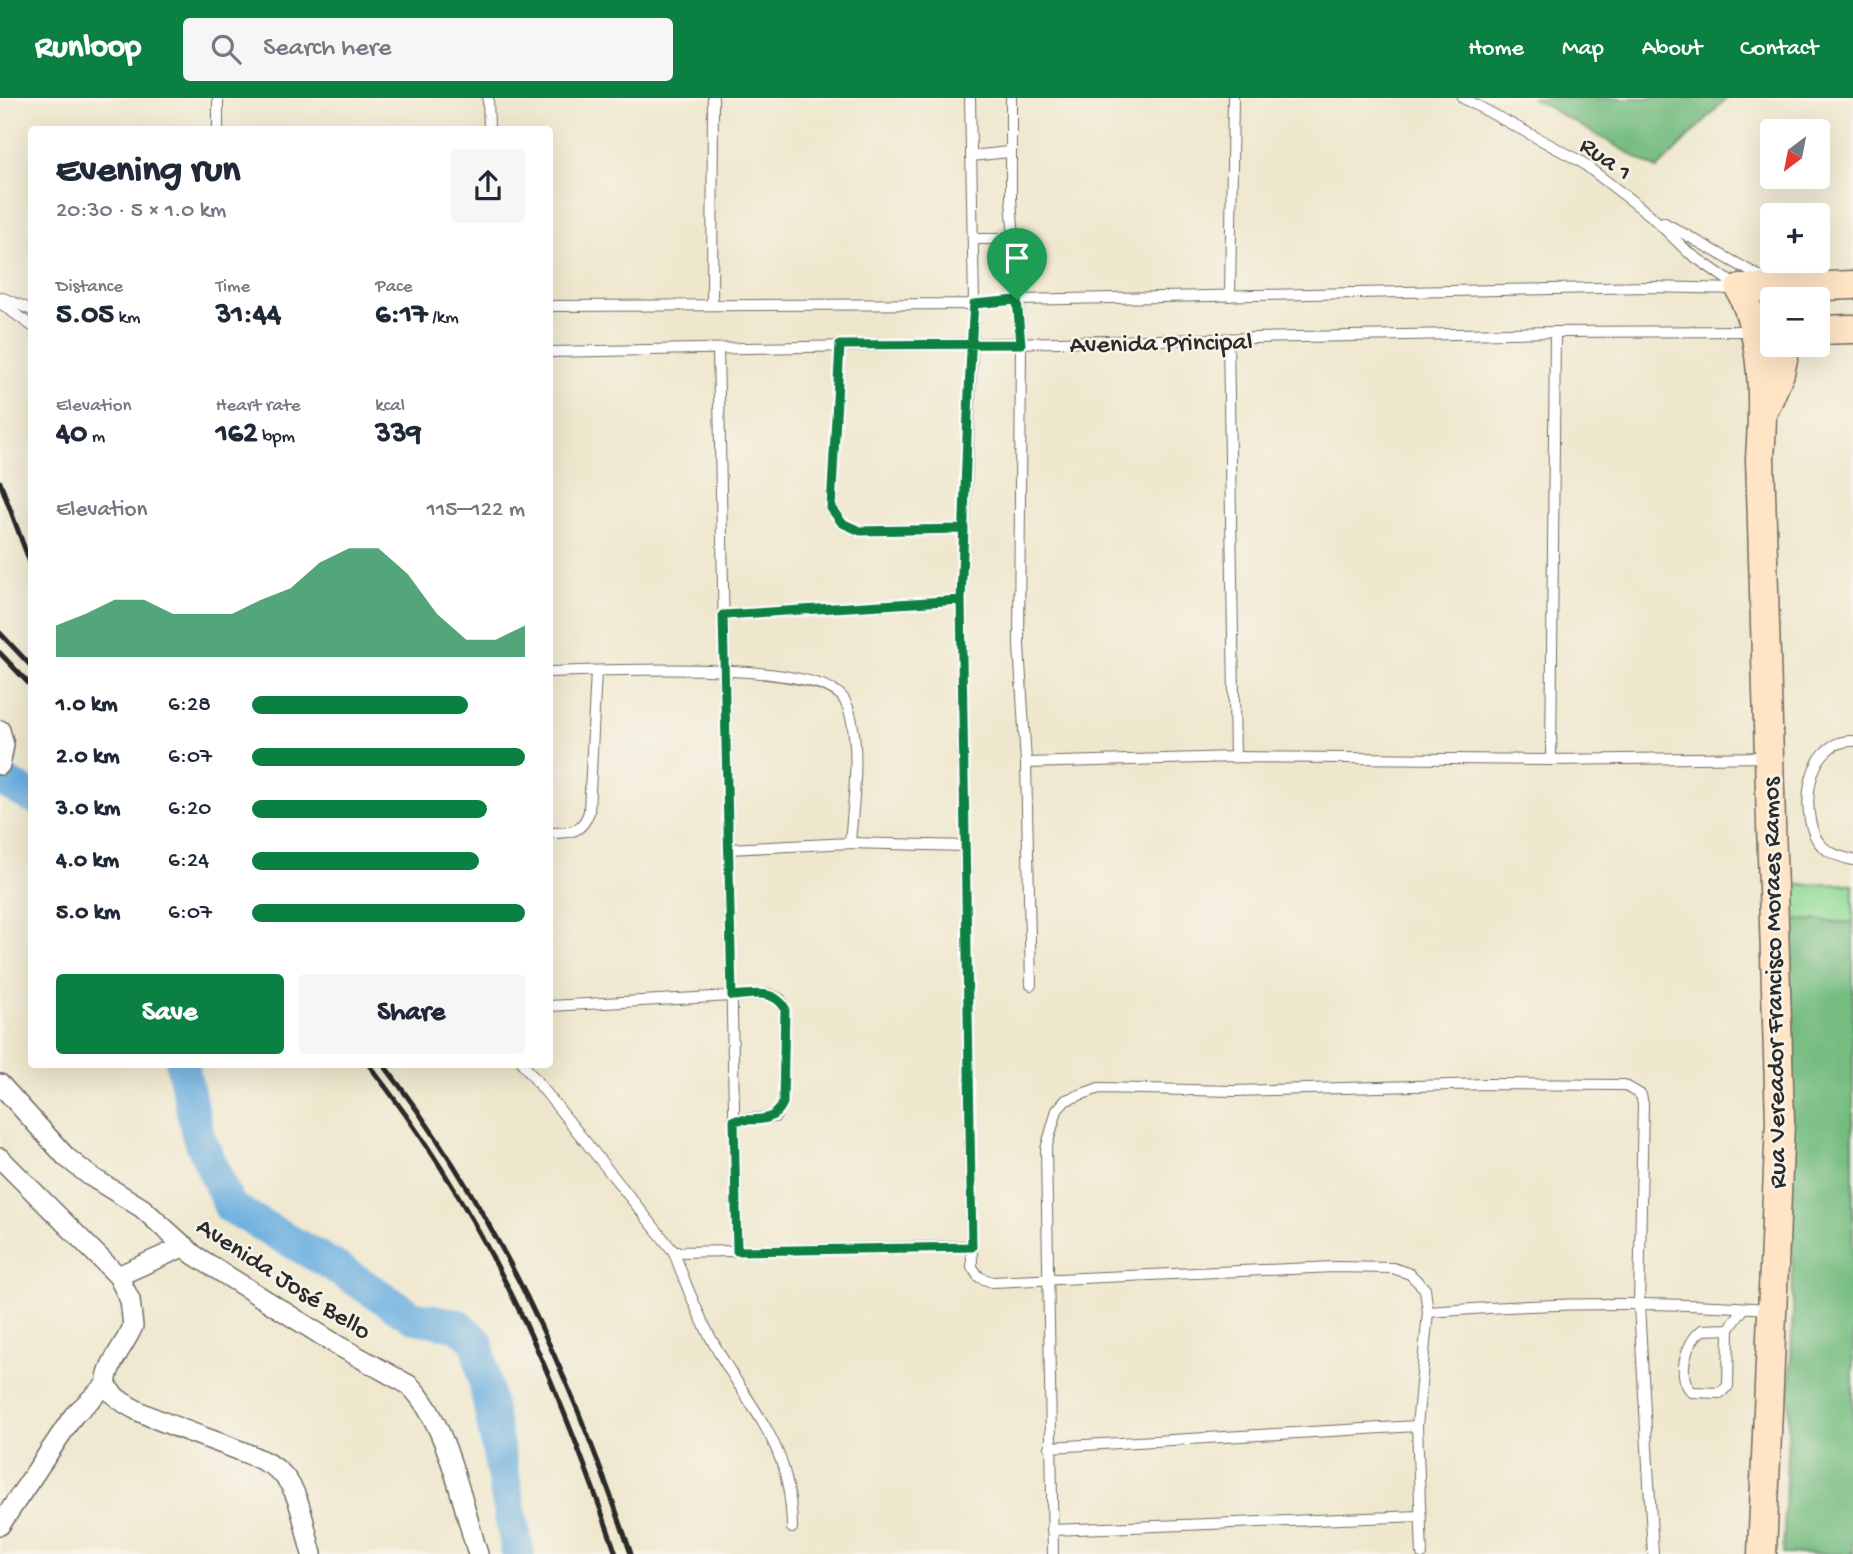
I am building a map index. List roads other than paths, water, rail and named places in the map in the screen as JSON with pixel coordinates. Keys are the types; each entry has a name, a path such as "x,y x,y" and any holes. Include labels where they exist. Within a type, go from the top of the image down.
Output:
{"street":[{"path":"1830,288 1853,285"},
{"path":"1740,289 1760,292"},
{"path":"1740,289 1760,326"},
{"path":"1830,330 1853,329"},
{"path":"1763,357 1763,412"},
{"path":"1763,412 1780,373 1783,357"},
{"name":"Rua Vereador Francisco Moraes Ramos","path":"1762,1554 1780,1122 1775,912 1767,757 1760,458 1763,412"},
{"path":"0,730 4,745 1,762"},
{"name":"Avenida José Bello","path":"0,1084 66,1157 90,1177 142,1208 185,1246 220,1272 337,1345 409,1385 418,1393 441,1438 478,1554"},
{"path":"0,1158 118,1276 130,1300 133,1326 109,1370 107,1384 110,1393 135,1409 201,1438 261,1459 279,1471 296,1496 312,1554"},
{"path":"118,1276 185,1246"},
{"path":"0,1525 74,1415 107,1384"}],"lane":[{"path":"218,98 218,126"},
{"path":"488,98 489,126"},
{"path":"712,305 713,98"},
{"path":"970,98 974,304 961,600 966,846 965,970 972,1267 985,1281 1334,1267 1393,1268 1418,1280 1425,1289 1428,1312 1417,1426 1422,1554"},
{"path":"1011,98 1009,152 1021,344 1019,619 1026,763 1031,985"},
{"path":"1230,296 1233,98"},
{"name":"Rua 1","path":"1463,98 1580,161 1650,215 1768,287"},
{"path":"971,156 1009,152"},
{"name":"Rua 1","path":"1650,215 1688,252 1740,289"},
{"path":"973,239 1013,239"},
{"name":"Avenida Principal","path":"553,306 974,304 1017,300 1649,287 1740,289"},
{"path":"0,297 28,308"},
{"path":"0,303 28,323"},
{"name":"Avenida Principal","path":"553,352 971,342 1021,344 1555,332 1760,331"},
{"path":"1552,760 1555,332"},
{"path":"1228,339 1236,757"},
{"path":"840,345 831,508 842,523 860,531 964,529"},
{"path":"718,349 737,1251"},
{"path":"723,615 961,600"},
{"path":"553,672 724,669 820,682 844,699 852,734 855,775 850,843"},
{"path":"553,833 571,833 580,829 590,812 596,671"},
{"path":"1853,741 1833,743 1819,757 1810,782 1811,823 1817,839 1837,856 1853,860"},
{"path":"1026,763 1236,757 1552,760 1767,757"},
{"path":"729,849 850,843 966,846"},
{"path":"553,1006 768,994 780,999 785,1008 783,1103 780,1111 768,1119 734,1120"},
{"path":"526,1068 674,1252 686,1288 718,1352 768,1429 779,1451 792,1495 792,1528"},
{"path":"1053,1554 1050,1447 1051,1279 1046,1181 1049,1128 1056,1110 1066,1100 1099,1088 1234,1091 1609,1084 1635,1090 1643,1104 1639,1305 1653,1554"},
{"path":"674,1252 972,1247"},
{"path":"1428,1312 1528,1304 1772,1310"},
{"path":"1729,1329 1702,1330 1688,1345 1685,1381 1692,1392 1720,1393 1728,1386 1729,1329 1744,1308"},
{"path":"1050,1447 1417,1426"},
{"path":"1052,1530 1421,1516"}],"waterway":[{"path":"0,779 28,795"},
{"path":"183,1068 198,1135 230,1207 332,1265 413,1317 458,1325 477,1342 518,1554"}],"railway":[{"path":"0,482 28,557"},
{"path":"0,633 28,663"},
{"path":"0,653 28,683"},
{"path":"371,1068 448,1178 513,1298 568,1423 616,1554"},
{"path":"386,1068 462,1178 528,1298 583,1424 631,1554"}]}
